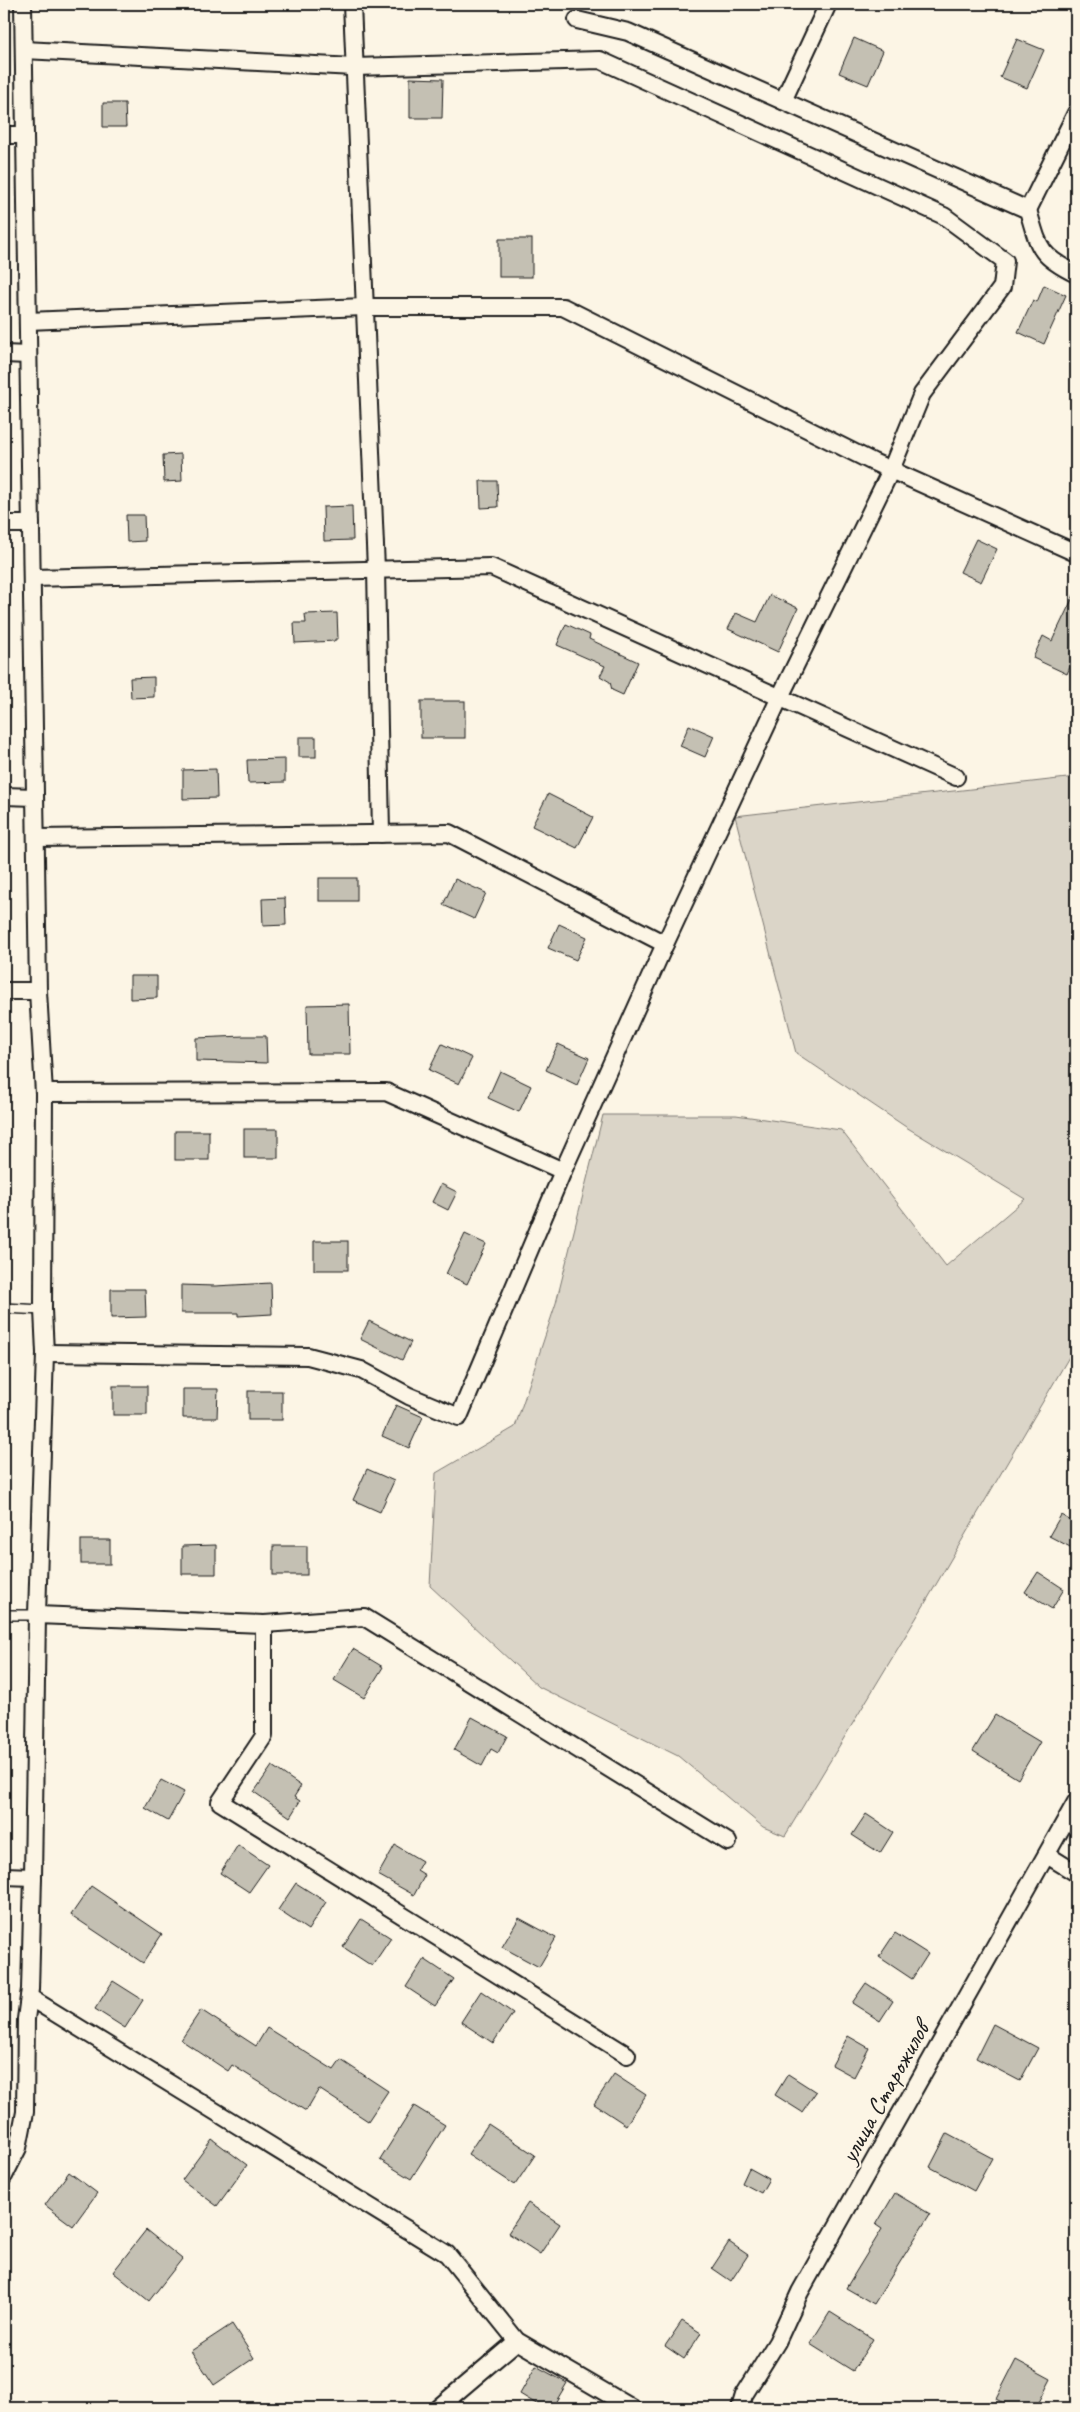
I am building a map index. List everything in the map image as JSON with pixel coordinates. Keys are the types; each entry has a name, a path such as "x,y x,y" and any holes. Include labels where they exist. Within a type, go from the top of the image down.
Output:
{"street":[{"path":"4,2176 18,2148 25,2112 26,2019 29,1997 33,1877 37,1615 46,1353 43,1310 44,1092 38,991 23,4"},
{"path":"352,4 376,569 381,834"},
{"path":"783,101 828,4"},
{"path":"577,20 628,32 1028,210"},
{"path":"24,50 354,67 600,60 944,216 1005,261 1002,287 922,394 891,470 780,697 665,944 563,1171 459,1417 408,1396 361,1370 308,1356 46,1353"},
{"path":"1076,113 1028,210 1039,248 1055,264 1076,274"},
{"path":"4,135 25,135"},
{"path":"28,321 364,307 563,307 891,470 1076,554"},
{"path":"4,354 28,355"},
{"path":"4,524 31,524"},
{"path":"32,578 491,567 956,777"},
{"path":"4,796 35,797"},
{"path":"36,838 449,834 665,944"},
{"path":"4,991 38,991"},
{"path":"44,1092 386,1092 563,1171"},
{"path":"37,1615 264,1624 364,1617 728,1842"},
{"path":"264,1624 264,1736 220,1802 626,2055"},
{"name":"улица Старожилов","path":"740,2408 744,2395 778,2342 800,2292 1076,1802"},
{"path":"1047,1855 1076,1873"},
{"path":"4,1876 33,1877"},
{"path":"29,1997 447,2254 517,2342 632,2408"},
{"path":"438,2408 517,2342"}],"lane":[{"path":"4,1308 43,1310"},
{"path":"4,1615 37,1615"}],"shaded area":[{"path":"1076,777 1076,1345 927,1600 785,1836 763,1827 678,1756 539,1687 430,1586 436,1473 515,1427 556,1303 603,1115 736,1115 841,1130 946,1266 1025,1199 906,1127 796,1053 735,816"}],"building":[{"path":"854,38 883,51 868,85 839,73"},
{"path":"1017,39 1044,50 1027,88 1000,77"},
{"path":"410,78 443,79 442,118 410,118"},
{"path":"103,103 125,103 126,127 103,127"},
{"path":"499,239 532,239 532,277 499,277"},
{"path":"1044,285 1066,295 1044,344 1018,332 1033,300 1037,302"},
{"path":"181,454 182,481 164,482 163,455"},
{"path":"480,481 497,481 498,507 481,508"},
{"path":"352,506 353,540 324,541 323,507"},
{"path":"126,515 144,515 145,541 127,542"},
{"path":"976,539 997,549 981,582 960,572"},
{"path":"1076,591 1076,653 1067,674 1033,658 1043,636 1052,641"},
{"path":"770,595 798,608 778,652 728,629 736,613 757,622"},
{"path":"337,613 338,639 335,639 335,641 295,643 294,623 306,623 305,614"},
{"path":"566,624 590,635 589,639 638,662 623,695 612,690 610,682 600,676 605,666 557,645"},
{"path":"154,677 154,697 131,698 130,678"},
{"path":"421,701 465,701 465,738 421,738"},
{"path":"689,725 714,736 705,757 680,746"},
{"path":"299,737 316,737 316,757 299,757"},
{"path":"285,759 285,782 248,783 247,760"},
{"path":"216,769 217,798 183,799 183,770"},
{"path":"548,794 593,817 577,848 532,826"},
{"path":"319,878 357,878 357,901 319,901"},
{"path":"455,879 486,893 474,919 443,905"},
{"path":"285,898 286,925 263,926 262,899"},
{"path":"559,924 587,937 576,960 548,948"},
{"path":"130,976 157,976 157,998 130,999"},
{"path":"349,1004 350,1054 308,1054 307,1005"},
{"path":"266,1036 267,1063 196,1061 196,1038"},
{"path":"442,1044 472,1058 459,1084 429,1070"},
{"path":"558,1044 589,1058 577,1085 546,1070"},
{"path":"500,1071 531,1086 519,1112 488,1098"},
{"path":"244,1129 278,1129 278,1158 244,1158"},
{"path":"175,1131 209,1131 209,1160 175,1160"},
{"path":"441,1184 457,1192 448,1210 432,1202"},
{"path":"465,1234 486,1244 467,1284 446,1274"},
{"path":"314,1241 348,1241 348,1270 314,1270"},
{"path":"271,1283 272,1314 238,1316 238,1313 181,1313 181,1285 215,1286"},
{"path":"111,1289 145,1289 146,1317 111,1318"},
{"path":"369,1321 411,1342 402,1360 360,1339"},
{"path":"113,1386 147,1386 147,1415 113,1415"},
{"path":"183,1389 218,1389 217,1418 183,1418"},
{"path":"248,1391 282,1391 282,1420 248,1420"},
{"path":"396,1405 423,1417 409,1448 382,1436"},
{"path":"367,1469 394,1481 380,1512 353,1500"},
{"path":"1061,1515 1076,1524 1076,1550 1049,1536"},
{"path":"81,1540 110,1540 110,1564 81,1564"},
{"path":"216,1545 216,1574 182,1574 182,1546"},
{"path":"273,1546 307,1546 307,1575 273,1575"},
{"path":"1038,1572 1064,1589 1052,1609 1025,1592"},
{"path":"353,1649 383,1667 364,1698 334,1680"},
{"path":"995,1715 1040,1742 1018,1779 973,1751"},
{"path":"472,1717 507,1736 498,1753 491,1749 482,1766 454,1750"},
{"path":"272,1766 301,1786 294,1797 300,1801 290,1817 254,1792"},
{"path":"161,1780 184,1792 168,1821 145,1808"},
{"path":"866,1814 893,1832 880,1853 852,1835"},
{"path":"238,1845 268,1865 249,1892 220,1873"},
{"path":"395,1845 422,1861 417,1870 425,1875 414,1895 378,1875"},
{"path":"296,1883 326,1902 308,1930 278,1910"},
{"path":"91,1886 162,1934 143,1963 71,1915"},
{"path":"519,1918 556,1938 539,1967 502,1947"},
{"path":"361,1919 391,1938 372,1966 343,1947"},
{"path":"895,1933 928,1954 912,1979 879,1957"},
{"path":"424,1959 454,1979 435,2006 406,1987"},
{"path":"113,1981 143,2000 125,2028 95,2009"},
{"path":"866,1983 893,2001 880,2021 852,2003"},
{"path":"481,1991 513,2013 493,2043 461,2022"},
{"path":"201,2010 256,2046 267,2028 334,2070 341,2060 388,2091 368,2121 319,2089 306,2111 232,2065 228,2071 181,2040"},
{"path":"993,2024 1038,2048 1020,2081 976,2058"},
{"path":"848,2036 869,2048 854,2077 832,2065"},
{"path":"614,2074 646,2095 626,2125 594,2104"},
{"path":"788,2074 816,2092 802,2112 775,2095"},
{"path":"414,2106 445,2125 411,2179 380,2160"},
{"path":"488,2124 535,2155 515,2185 468,2154"},
{"path":"947,2134 992,2158 974,2191 930,2167"},
{"path":"212,2139 247,2165 217,2206 182,2180"},
{"path":"749,2168 769,2179 761,2193 742,2183"},
{"path":"69,2172 97,2193 73,2226 45,2205"},
{"path":"895,2193 930,2214 874,2304 846,2288 882,2229 876,2225"},
{"path":"528,2203 560,2224 540,2254 508,2233"},
{"path":"146,2230 182,2259 149,2301 113,2272"},
{"path":"729,2242 748,2255 731,2281 712,2268"},
{"path":"830,2312 873,2339 853,2371 810,2344"},
{"path":"682,2321 701,2333 684,2359 665,2346"},
{"path":"232,2324 254,2358 214,2385 191,2351"},
{"path":"1016,2360 1051,2379 1036,2408 1013,2408 996,2399"},
{"path":"536,2366 567,2383 552,2408 543,2408 520,2394"}]}
